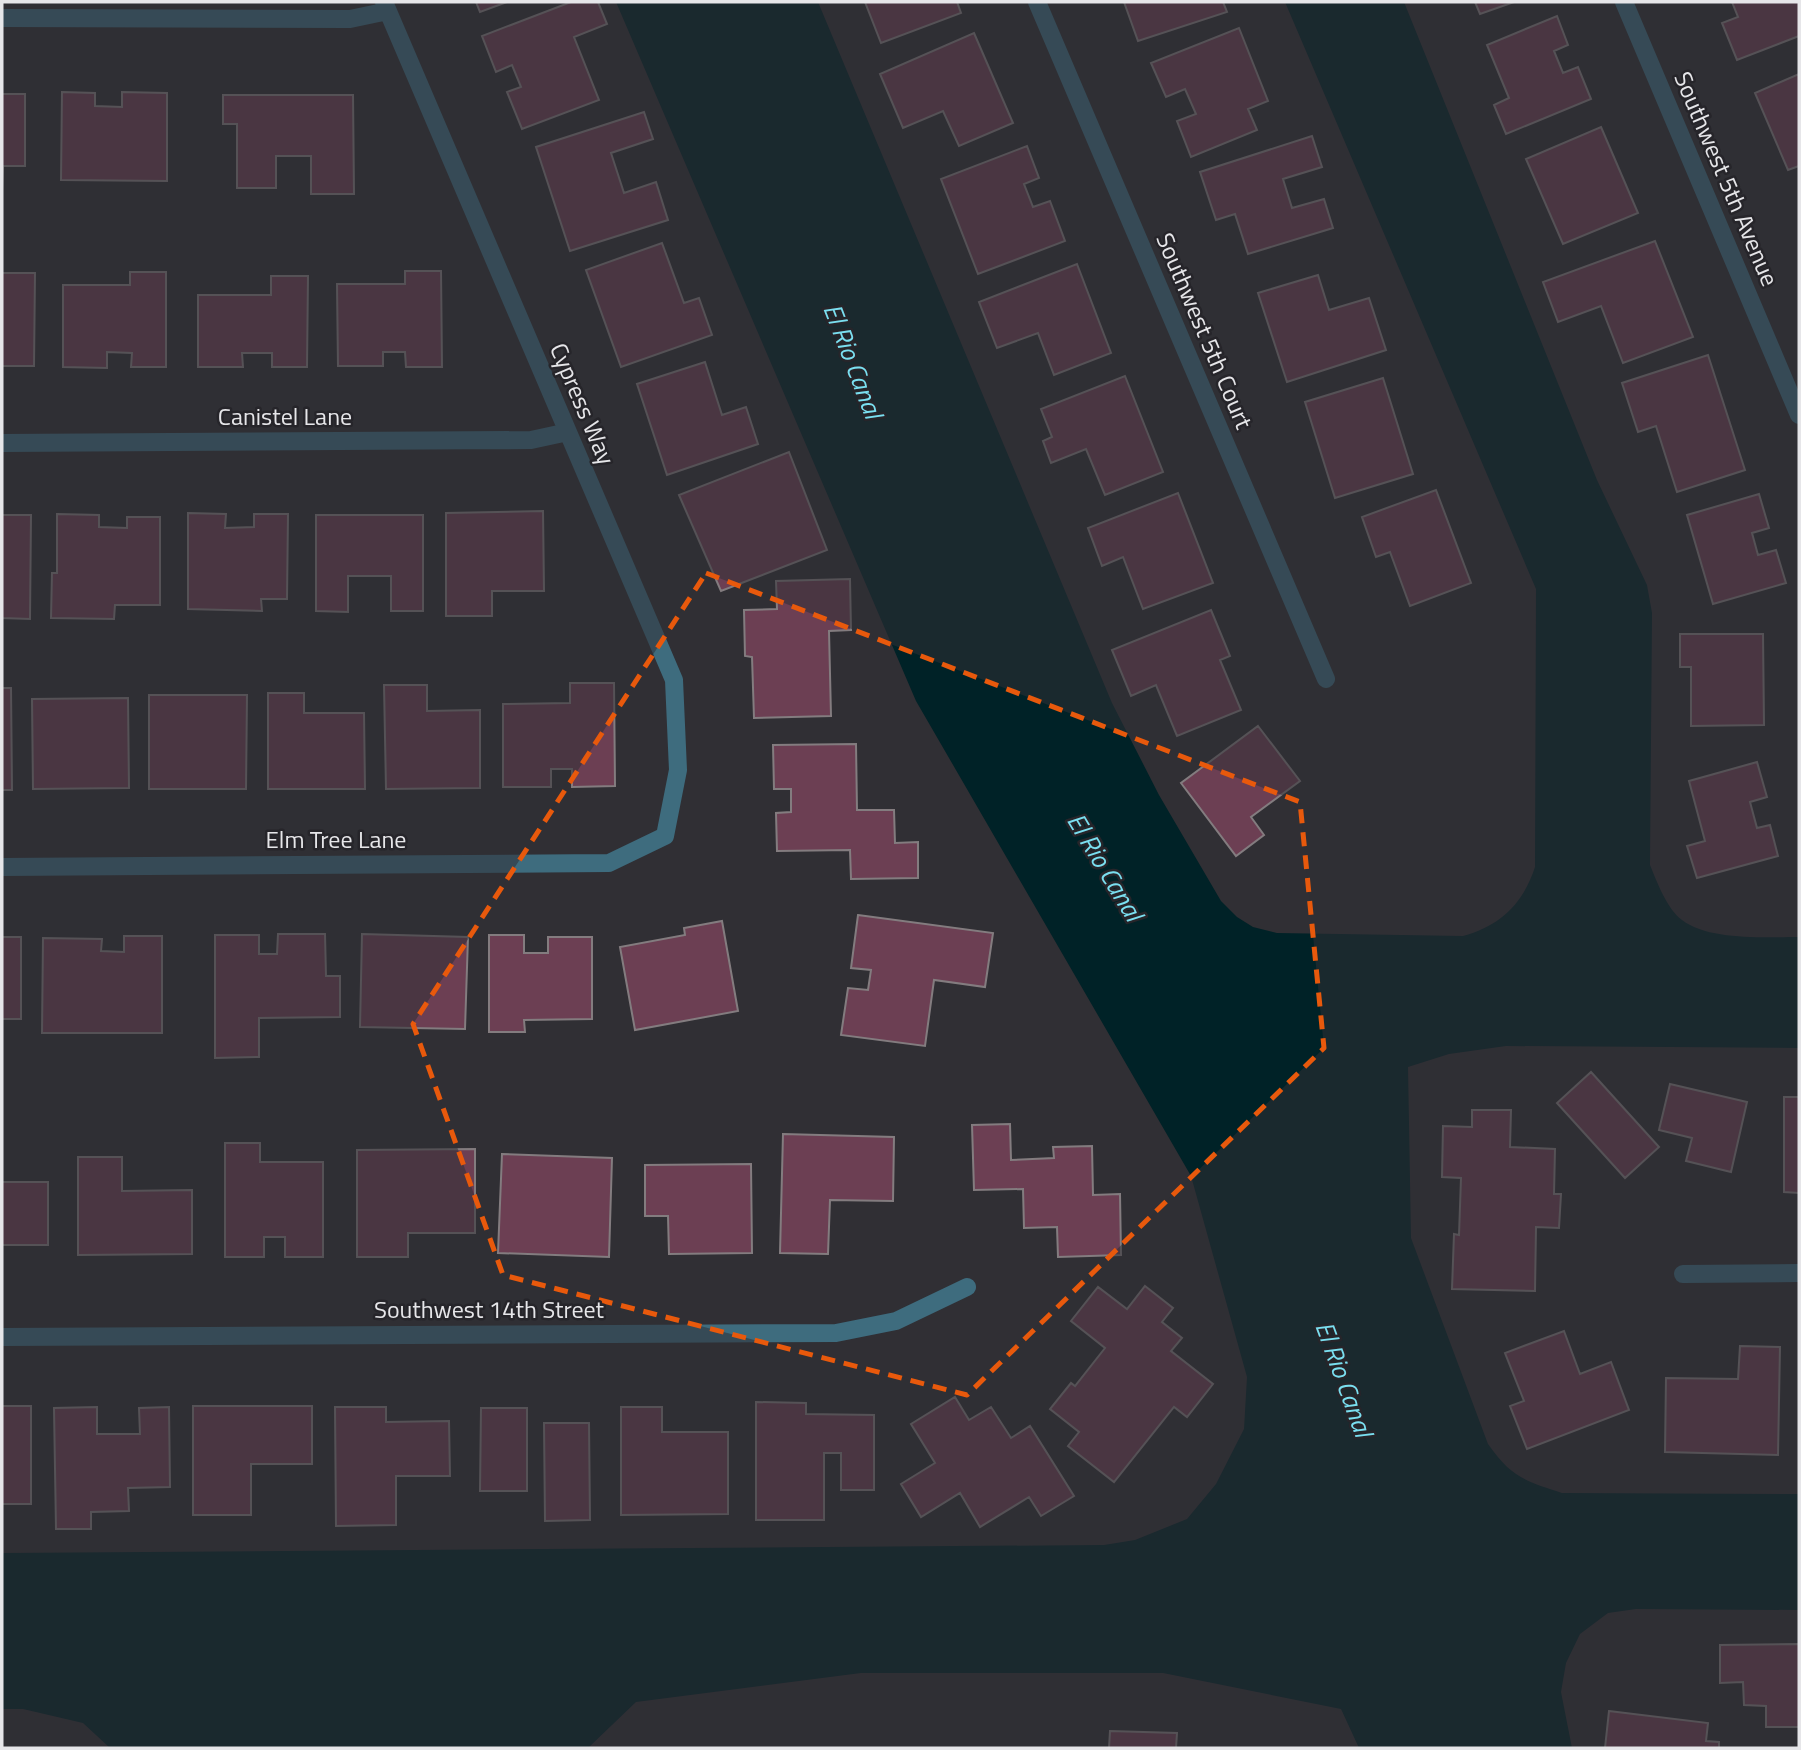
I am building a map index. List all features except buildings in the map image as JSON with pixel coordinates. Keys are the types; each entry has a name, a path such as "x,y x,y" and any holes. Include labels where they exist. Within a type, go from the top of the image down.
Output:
{"street":[{"name":"Southwest 5th Court","path":"1037,2 1326,679"},
{"name":"Southwest 5th Avenue","path":"1624,2 1799,415"},
{"path":"2,18 350,19 386,7"},
{"name":"Cypress Way","path":"386,7 674,680 678,770 665,836"},
{"name":"Canistel Lane","path":"2,443 531,440 568,432"},
{"name":"Elm Tree Lane","path":"2,867 610,863 665,836"},
{"path":"1683,1274 1799,1273"},
{"name":"Southwest 14th Street","path":"2,1337 836,1333 896,1321 967,1287"}],"highlighted area":[{"path":"706,573 1300,802 1324,1048 967,1395 503,1275 413,1024"}],"water":[{"name":"El Rio Canal","path":"616,2 818,2 1112,703 1159,795 1221,901 1237,917 1253,927 1277,933 1463,936 1488,926 1508,912 1524,892 1535,867 1536,589 1285,2 1404,2 1597,480 1647,585 1652,613 1650,865 1672,909 1693,927 1722,935 1799,937 1799,1048 1506,1046 1449,1054 1408,1067 1411,1238 1488,1444 1504,1464 1528,1481 1562,1493 1799,1494 1799,1610 1636,1609 1608,1613 1580,1634 1566,1663 1561,1692 1572,1748 1359,1748 1341,1709 1163,1673 861,1673 636,1702 588,1748 110,1748 83,1723 23,1709 2,1709 2,1553 1104,1545 1135,1540 1187,1519 1216,1484 1244,1429 1247,1377 1191,1176 916,701"}]}
